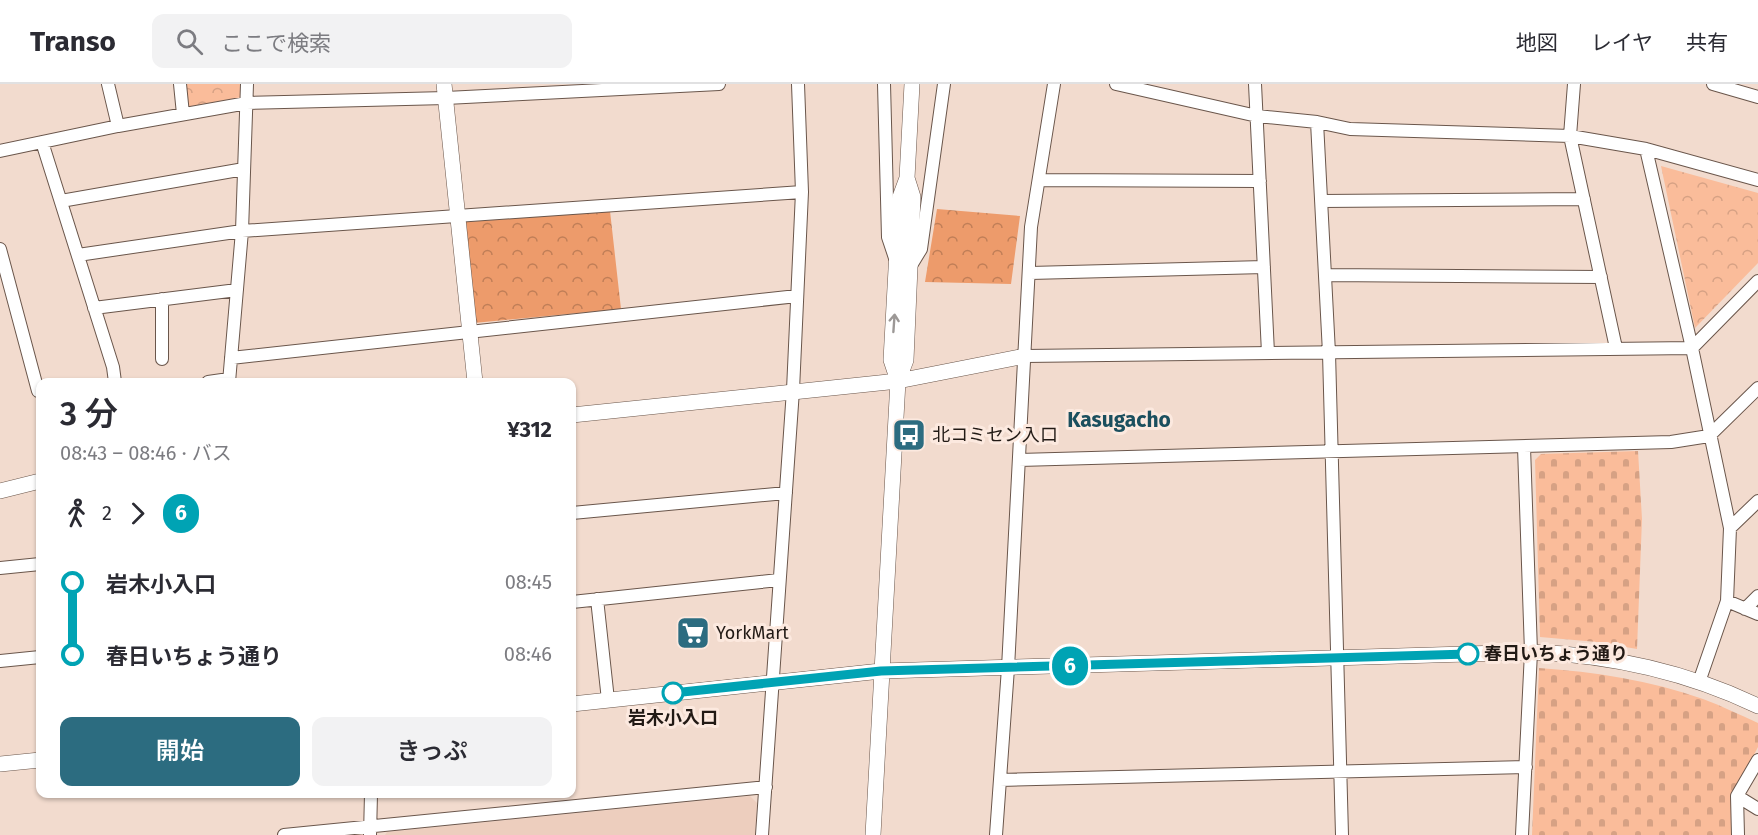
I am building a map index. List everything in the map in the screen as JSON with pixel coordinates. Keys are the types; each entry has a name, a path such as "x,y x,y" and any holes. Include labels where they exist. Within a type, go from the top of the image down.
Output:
{"street":[{"path":"108,84 118,126"},
{"path":"180,84 183,114"},
{"path":"229,378 242,231 247,84"},
{"path":"0,151 118,126 247,103 445,91 719,84"},
{"path":"762,835 793,390 802,192 798,84"},
{"path":"884,84 888,237 904,267"},
{"path":"873,835 898,381 891,360 904,267 900,197 907,178 912,84"},
{"path":"904,267 921,249 944,84"},
{"path":"996,835 1008,668 1031,227 1054,84"},
{"path":"1116,84 1167,90 1257,116 1317,122 1350,129 1570,136 1646,150 1758,180"},
{"path":"1255,84 1268,353"},
{"path":"1574,84 1570,136 1616,348"},
{"path":"1713,84 1758,98"},
{"path":"445,91 475,378"},
{"path":"1317,122 1329,352 1342,835"},
{"path":"42,142 114,378"},
{"path":"1646,150 1692,348 1730,528 1727,601 1699,682"},
{"path":"61,201 244,168"},
{"path":"1040,180 1260,181"},
{"path":"78,255 242,231 802,192"},
{"path":"1322,201 1584,199"},
{"path":"0,249 36,384"},
{"path":"1030,273 1264,267"},
{"path":"1325,275 1601,277"},
{"path":"576,415 793,390 898,381 1025,356 1692,348 1758,281"},
{"path":"94,308 237,290"},
{"path":"231,358 797,296"},
{"path":"162,299 162,359"},
{"path":"1018,460 1671,442 1709,436 1758,388"},
{"path":"1522,835 1531,652 1524,447"},
{"path":"0,491 36,482"},
{"path":"576,513 786,493"},
{"path":"1730,528 1758,501"},
{"path":"0,568 36,564"},
{"path":"576,602 779,580"},
{"path":"1745,609 1758,596"},
{"path":"597,599 608,700"},
{"path":"1727,601 1758,614"},
{"path":"576,704 881,671 1531,652 1572,653 1653,668 1699,682 1758,706"},
{"path":"0,662 36,658"},
{"path":"0,764 36,760"},
{"path":"1738,835 1737,796 1758,760"},
{"path":"999,780 1526,767"},
{"path":"284,835 370,831 766,787"},
{"path":"1737,796 1758,809"},
{"path":"370,831 371,798"}],"shaded area":[{"path":"750,796 757,803 755,835 385,835 387,832"}],"green space":[{"path":"184,84 242,84 242,97 186,107"},
{"path":"1661,166 1758,193 1758,263 1695,328"},
{"path":"937,209 1020,216 1011,284 925,282"},
{"path":"610,211 621,309 474,323 466,222"},
{"path":"1638,451 1642,519 1637,649 1597,642 1540,637 1535,460 1541,454"},
{"path":"1539,668 1602,675 1683,692 1758,723 1758,747 1731,799 1732,835 1532,835"}],"bus line":[{"name":"6","path":"673,693 881,671 1468,654"}],"place":[{"name":"北コミセン入口","path":"909,435"},
{"name":"YorkMart","path":"693,633"},
{"name":"春日いちょう通り","path":"1468,654"},
{"name":"岩木小入口","path":"673,693"}],"district":[{"name":"Kasugacho","path":"1119,420"}]}
